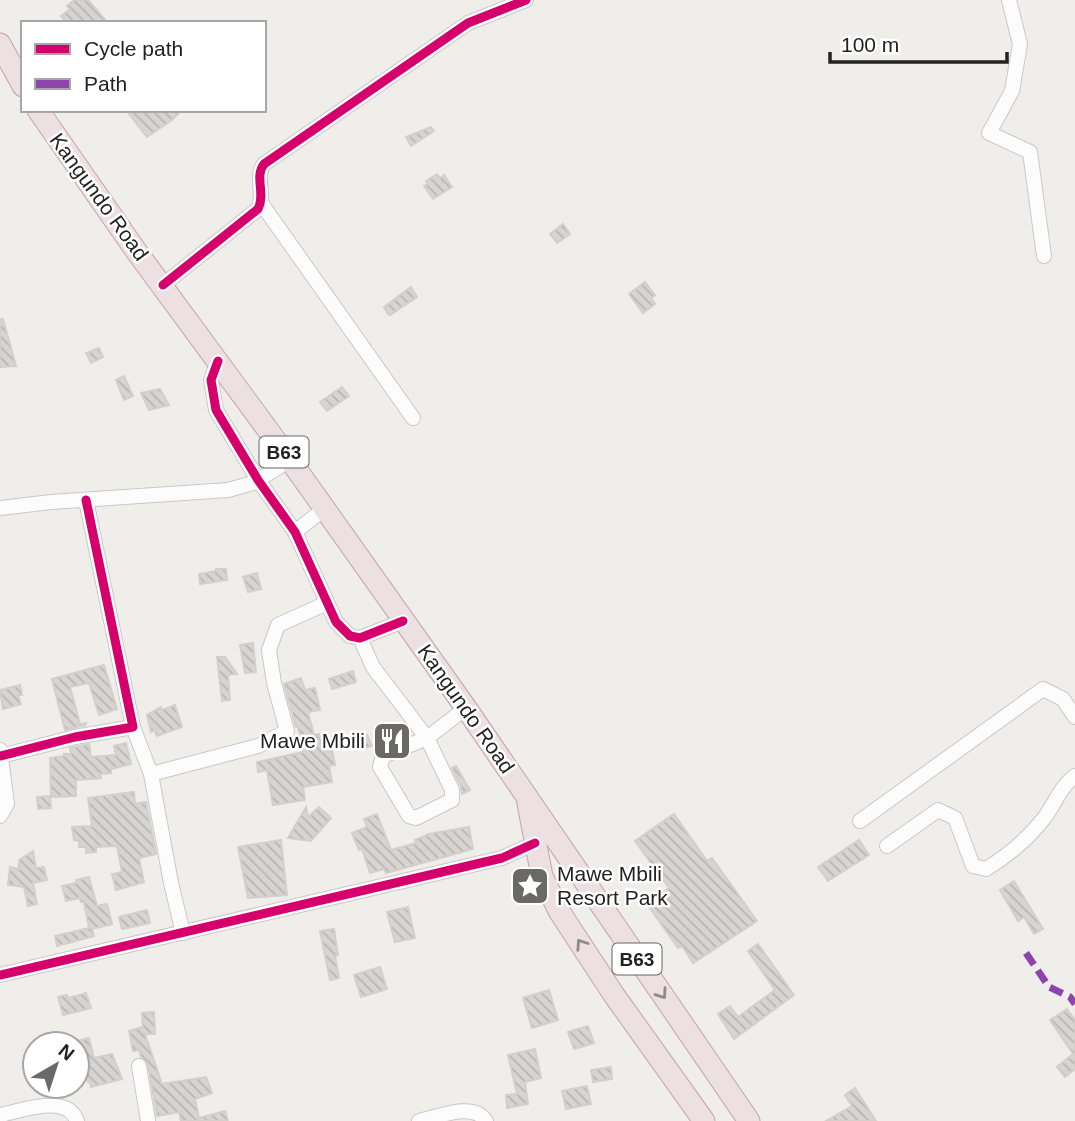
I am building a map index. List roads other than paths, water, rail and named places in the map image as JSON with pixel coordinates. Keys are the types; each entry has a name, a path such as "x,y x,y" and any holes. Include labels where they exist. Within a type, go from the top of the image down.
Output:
{"highway":[{"path":"0,44 21,82"},
{"name":"Kangundo Road","path":"39,112 134,248 290,460 466,708 749,1121"},
{"name":"Kangundo Road","path":"527,796 542,876 559,911 614,995 701,1116"},
{"path":"701,1116 704,1097 710,1090 725,1087"}],"street":[{"path":"413,418 261,203 260,174 264,164 468,23 526,0"},
{"path":"1009,0 1020,44 1012,92 989,133 1030,152 1044,256"},
{"path":"163,285 254,213 261,203"},
{"path":"218,361 211,380 216,410 258,480 295,532 336,622 350,636 360,638 403,621"},
{"path":"0,508 228,490 258,480 290,460"},
{"path":"86,500 133,727 151,774 183,933"},
{"path":"295,532 324,509"},
{"path":"151,774 258,746 287,731 274,683 269,650 278,625 327,603"},
{"path":"360,638 373,667 427,738 453,796 452,800 416,818 409,816 380,767 380,761 383,757 427,738 466,708"},
{"path":"860,821 1044,689 1063,699 1075,717"},
{"path":"0,816 7,804 1,753 133,727"},
{"path":"887,846 938,810 955,818 973,866 986,869 1021,845 1046,815 1067,781 1075,776"},
{"path":"0,975 502,858 535,844"},
{"path":"138,1066 148,1121"},
{"path":"0,1115 56,1104 76,1116 77,1121"},
{"path":"419,1121 473,1111 482,1115 486,1121"}],"place":[{"name":"Mawe Mbili","path":"392,741"},
{"name":"Mawe Mbili Resort Park","path":"530,886"}]}
